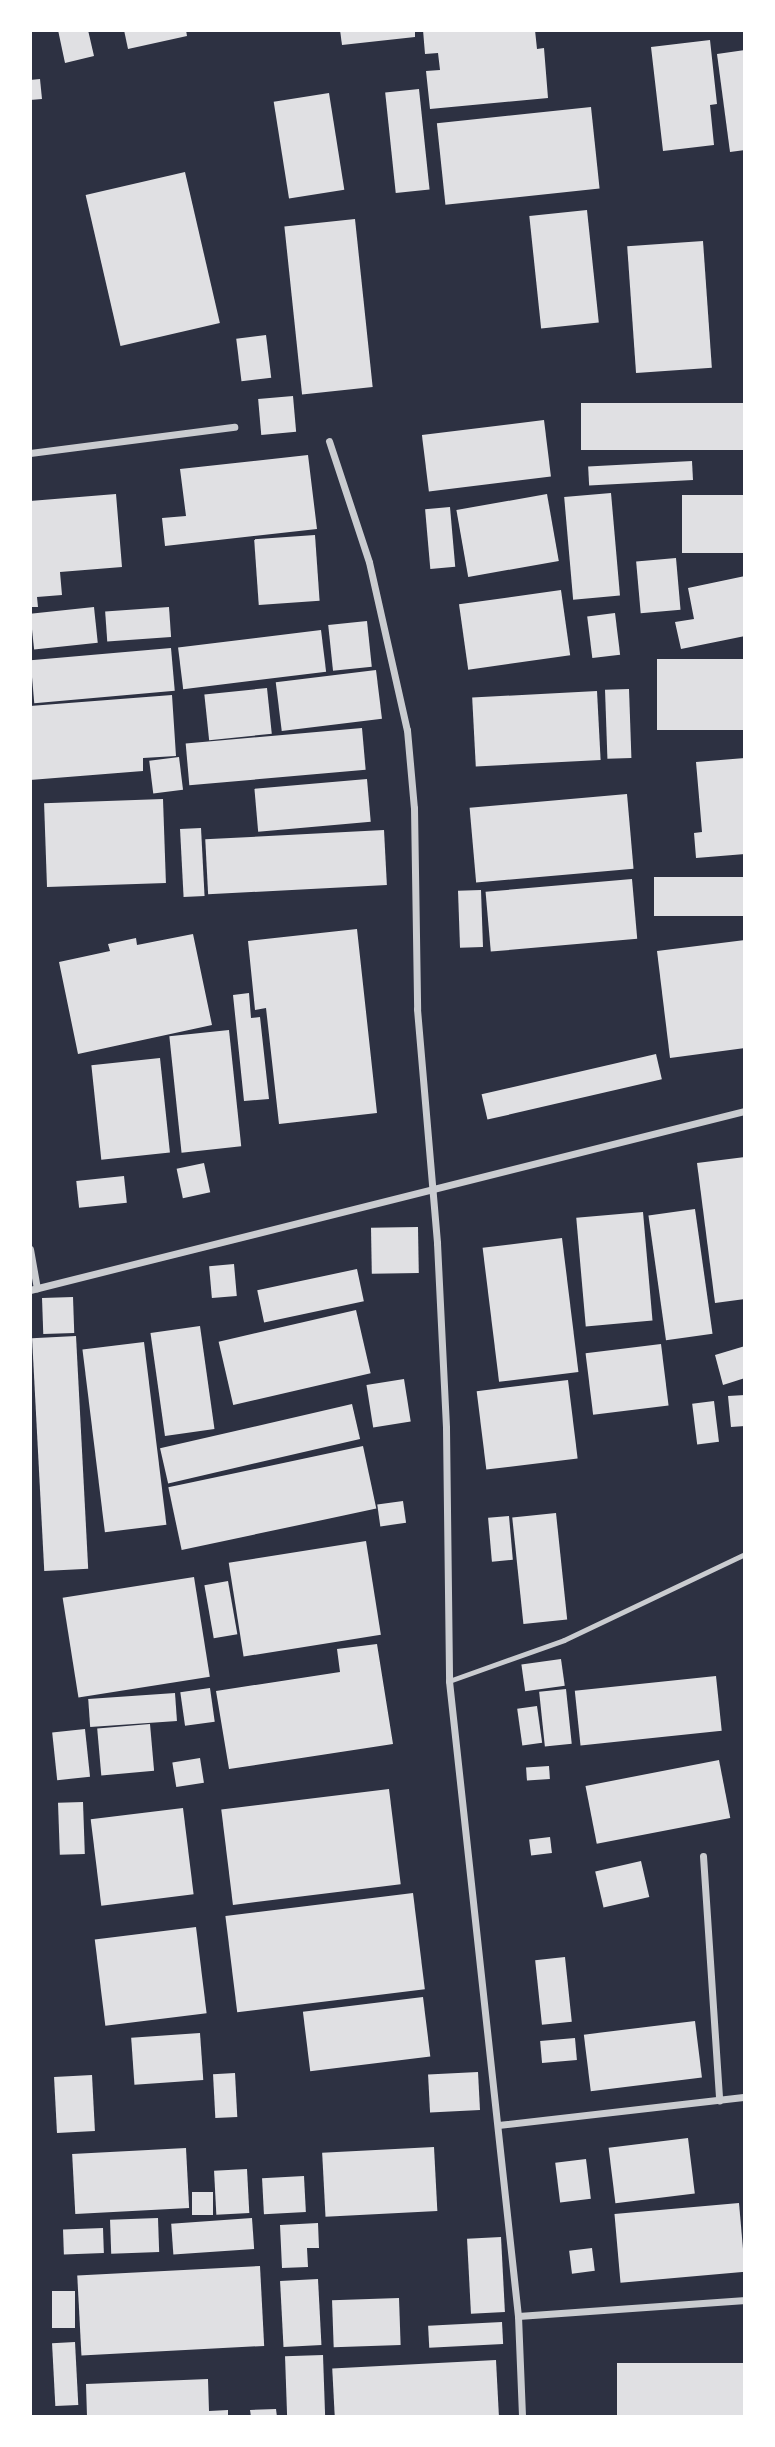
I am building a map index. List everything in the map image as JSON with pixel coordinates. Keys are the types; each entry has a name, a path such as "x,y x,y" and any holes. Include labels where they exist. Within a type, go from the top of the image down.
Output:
{"street":[{"path":"30,453 234,427"},
{"path":"330,441 369,562 407,730 430,1193 437,1243 446,1415 449,1681 518,2316 522,2417"},
{"path":"30,1249 33,1289 430,1193 745,1111"},
{"path":"703,1857 719,2100"},
{"path":"498,2125 745,2097"},
{"path":"518,2316 745,2300"}],"lane":[{"path":"449,1681 564,1640 743,1555"}],"building":[{"path":"58,30 88,30 94,56 65,63"},
{"path":"124,30 186,30 187,36 128,49"},
{"path":"340,30 415,30 415,37 342,45"},
{"path":"423,30 535,30 537,49 544,48 548,98 430,109 426,71 440,70 438,53 425,54"},
{"path":"710,40 717,104 710,105 714,145 663,151 651,47"},
{"path":"745,50 745,150 730,152 717,54"},
{"path":"40,79 42,99 30,100 30,80"},
{"path":"419,89 430,189 396,193 385,93"},
{"path":"329,93 344,190 289,199 274,102"},
{"path":"591,107 600,189 445,205 437,123"},
{"path":"185,172 220,323 120,346 86,195"},
{"path":"587,210 599,322 541,328 529,216"},
{"path":"355,219 373,387 302,394 284,226"},
{"path":"703,241 712,368 636,373 627,246"},
{"path":"266,335 271,378 241,381 236,339"},
{"path":"293,396 296,432 261,435 258,399"},
{"path":"581,403 745,403 745,450 581,450"},
{"path":"544,420 551,477 429,492 422,435"},
{"path":"308,455 317,529 165,546 162,518 186,516 180,469"},
{"path":"692,461 693,480 589,485 588,466"},
{"path":"611,493 620,596 573,600 564,497"},
{"path":"116,494 122,567 60,572 62,595 37,597 38,607 30,607 30,501"},
{"path":"547,494 559,561 468,577 456,510"},
{"path":"682,495 745,495 745,553 682,553"},
{"path":"450,507 455,567 430,569 425,509"},
{"path":"315,535 320,601 259,605 254,539"},
{"path":"676,558 681,610 641,613 636,561"},
{"path":"745,576 745,636 681,649 675,622 694,619 688,588"},
{"path":"561,590 570,655 468,670 459,604"},
{"path":"94,607 98,643 34,649 30,614"},
{"path":"169,607 171,637 107,641 105,611"},
{"path":"615,613 620,655 592,658 587,616"},
{"path":"367,621 372,667 333,671 328,625"},
{"path":"321,630 326,672 183,689 178,648"},
{"path":"171,648 175,691 34,703 31,660"},
{"path":"657,659 745,659 745,730 657,730"},
{"path":"376,670 382,719 282,731 276,682"},
{"path":"267,688 272,734 209,740 204,695"},
{"path":"629,689 631,758 607,759 605,690"},
{"path":"597,691 601,760 476,766 472,698"},
{"path":"172,695 176,756 143,758 143,771 30,780 30,706"},
{"path":"362,728 366,770 189,785 186,743"},
{"path":"179,757 183,790 153,793 149,761"},
{"path":"745,758 745,854 696,858 694,833 702,832 696,762"},
{"path":"367,779 371,822 258,832 254,789"},
{"path":"627,794 634,869 476,882 470,808"},
{"path":"163,799 166,883 47,887 44,803"},
{"path":"201,828 205,896 184,897 180,829"},
{"path":"384,830 387,885 208,894 205,839"},
{"path":"654,877 745,877 745,916 654,916"},
{"path":"632,879 637,939 491,952 486,892"},
{"path":"481,890 483,947 460,948 458,891"},
{"path":"357,929 377,1113 279,1124 266,1008 255,1010 248,941"},
{"path":"193,934 212,1025 78,1054 59,962 110,951 108,944 136,938 137,945"},
{"path":"745,940 745,1048 670,1058 657,951"},
{"path":"249,993 251,1018 260,1017 269,1099 244,1101 233,995"},
{"path":"229,1030 241,1146 182,1153 169,1036"},
{"path":"656,1054 662,1079 487,1120 482,1094"},
{"path":"160,1058 170,1152 101,1160 91,1065"},
{"path":"745,1157 745,1299 715,1303 697,1163"},
{"path":"204,1163 210,1192 183,1198 177,1169"},
{"path":"124,1176 127,1203 79,1208 76,1181"},
{"path":"695,1209 713,1334 666,1340 648,1216"},
{"path":"643,1212 652,1321 586,1326 576,1218"},
{"path":"418,1227 419,1273 372,1274 371,1228"},
{"path":"562,1238 578,1372 499,1382 483,1248"},
{"path":"234,1264 237,1296 212,1298 209,1266"},
{"path":"357,1269 364,1301 264,1322 257,1290"},
{"path":"73,1297 74,1333 43,1334 42,1298"},
{"path":"356,1310 371,1373 233,1405 219,1342"},
{"path":"200,1326 214,1429 165,1436 150,1333"},
{"path":"76,1336 88,1569 44,1571 32,1338"},
{"path":"144,1342 166,1525 105,1532 82,1350"},
{"path":"661,1344 669,1406 593,1415 586,1353"},
{"path":"745,1346 745,1378 723,1385 715,1355"},
{"path":"404,1379 411,1421 373,1427 366,1385"},
{"path":"568,1380 578,1458 486,1470 477,1391"},
{"path":"745,1395 745,1426 731,1427 728,1396"},
{"path":"714,1401 719,1442 697,1444 692,1404"},
{"path":"352,1404 360,1439 168,1483 160,1448"},
{"path":"363,1446 376,1509 182,1550 168,1487"},
{"path":"403,1501 406,1523 380,1526 377,1505"},
{"path":"556,1513 567,1619 523,1624 512,1518"},
{"path":"509,1516 513,1560 492,1562 488,1518"},
{"path":"366,1541 381,1635 244,1657 229,1563"},
{"path":"194,1577 210,1677 78,1698 63,1598"},
{"path":"228,1581 237,1634 214,1638 204,1585"},
{"path":"377,1644 393,1744 229,1769 216,1691 340,1672 337,1649"},
{"path":"561,1659 565,1686 525,1691 521,1665"},
{"path":"716,1676 722,1731 581,1746 575,1691"},
{"path":"210,1688 215,1722 185,1726 180,1692"},
{"path":"566,1689 572,1744 545,1747 539,1692"},
{"path":"175,1693 177,1721 90,1727 88,1699"},
{"path":"537,1706 542,1743 522,1745 517,1709"},
{"path":"150,1724 154,1771 101,1775 97,1729"},
{"path":"85,1729 90,1777 57,1780 52,1732"},
{"path":"200,1758 204,1783 176,1787 172,1762"},
{"path":"719,1760 730,1818 597,1844 585,1786"},
{"path":"549,1766 550,1779 527,1781 526,1768"},
{"path":"389,1789 401,1884 233,1905 221,1810"},
{"path":"83,1802 85,1854 60,1855 58,1803"},
{"path":"183,1808 194,1894 101,1906 91,1819"},
{"path":"550,1837 552,1853 531,1855 529,1840"},
{"path":"641,1861 649,1897 604,1908 595,1872"},
{"path":"413,1893 425,1989 237,2012 225,1916"},
{"path":"196,1927 207,2013 105,2026 95,1939"},
{"path":"565,1957 572,2022 542,2025 535,1960"},
{"path":"423,1997 430,2057 310,2071 303,2012"},
{"path":"695,2021 702,2078 591,2091 584,2035"},
{"path":"200,2033 203,2080 134,2085 131,2038"},
{"path":"575,2038 577,2060 542,2063 540,2041"},
{"path":"478,2072 480,2110 430,2113 428,2075"},
{"path":"235,2073 237,2117 215,2118 213,2074"},
{"path":"92,2075 95,2131 57,2133 54,2077"},
{"path":"688,2138 695,2194 615,2203 609,2148"},
{"path":"434,2147 437,2211 326,2217 322,2153"},
{"path":"186,2148 189,2208 75,2214 72,2154"},
{"path":"586,2159 591,2199 560,2202 555,2163"},
{"path":"247,2169 249,2213 216,2215 214,2171"},
{"path":"304,2176 306,2212 264,2214 262,2178"},
{"path":"192,2192 213,2192 213,2215 192,2215"},
{"path":"739,2203 745,2272 620,2283 614,2214"},
{"path":"158,2218 159,2252 111,2254 110,2220"},
{"path":"252,2218 254,2249 173,2255 171,2224"},
{"path":"318,2223 319,2248 307,2248 308,2267 282,2268 280,2225"},
{"path":"103,2228 104,2253 64,2254 63,2229"},
{"path":"501,2237 505,2312 471,2314 467,2239"},
{"path":"592,2248 595,2271 572,2274 569,2251"},
{"path":"260,2266 264,2346 81,2355 77,2276"},
{"path":"318,2279 321,2345 284,2347 280,2281"},
{"path":"52,2291 75,2291 75,2328 52,2328"},
{"path":"399,2298 401,2345 334,2347 332,2300"},
{"path":"502,2322 503,2344 429,2348 428,2326"},
{"path":"75,2342 78,2405 55,2406 52,2343"},
{"path":"323,2355 325,2417 287,2417 285,2356"},
{"path":"496,2360 499,2417 335,2417 332,2369"},
{"path":"617,2363 745,2363 745,2417 617,2417"},
{"path":"208,2379 209,2411 228,2410 228,2417 87,2417 86,2384"},
{"path":"276,2409 277,2417 251,2417 250,2410"}]}
